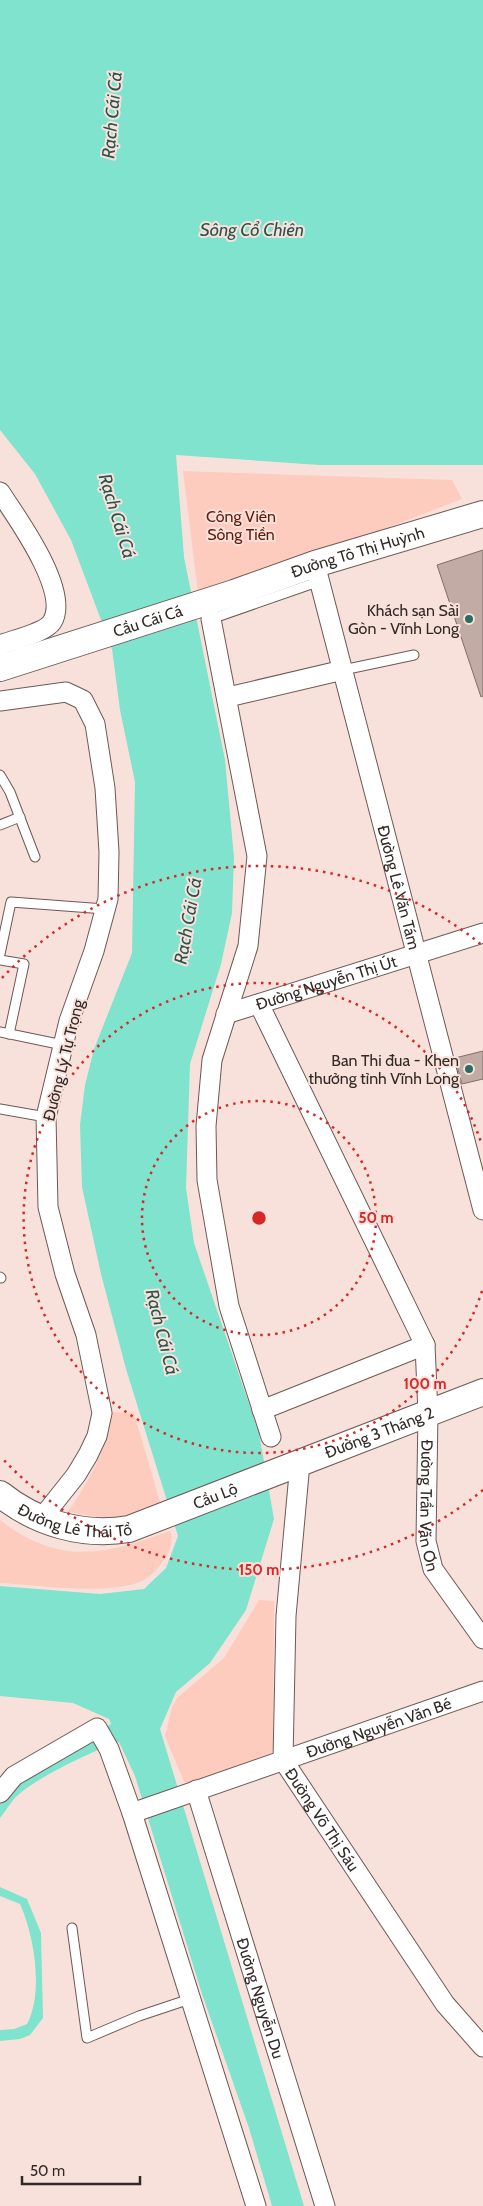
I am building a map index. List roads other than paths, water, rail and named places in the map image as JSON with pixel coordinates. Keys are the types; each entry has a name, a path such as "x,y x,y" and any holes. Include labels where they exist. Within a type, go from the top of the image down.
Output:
{"main road":[{"name":"Đường Tô Thị Huỳnh","path":"234,593 318,572 483,514"},
{"name":"Cầu Cái Cá","path":"0,668 60,647 234,593"},
{"name":"Đường 3 Tháng 2","path":"288,1468 483,1392"},
{"name":"Cầu Lộ","path":"154,1521 288,1468"},
{"name":"Đường Lê Thái Tổ","path":"0,1494 15,1506 41,1519 82,1530 108,1533 154,1521"}],"street":[{"path":"0,492 22,524 54,585 57,606 52,623 44,629 0,644"},
{"name":"Đường Lê Văn Tám","path":"318,572 483,1210"},
{"path":"211,619 228,697 256,856 248,946 212,1060 208,1088 207,1180 229,1306 271,1437"},
{"path":"228,697 343,670"},
{"name":"Đường Lý Tự Trọng","path":"0,701 66,692 83,700 95,724 105,788 109,852 108,898 94,951 69,1021 46,1117 48,1207 65,1274 86,1336 102,1413 97,1436 88,1455 76,1475 41,1519"},
{"name":"Đường Nguyễn Thị Út","path":"226,1014 483,933"},
{"name":"Đường Trần Văn Ơn","path":"259,1004 425,1345 428,1413 426,1541 433,1569 483,1639"},
{"path":"262,1410 425,1345"},
{"name":"Đường Võ Thị Sáu","path":"288,1468 283,1760 445,2004 483,2046"},
{"name":"Đường Nguyễn Văn Bé","path":"137,1811 483,1691"},
{"path":"0,1794 14,1776 97,1728 109,1749 137,1811 190,1999 256,2206"},
{"name":"Đường Nguyễn Du","path":"193,1791 325,2206"}],"lane":[{"path":"211,619 318,572"},
{"path":"343,670 414,655"},
{"path":"0,775 10,792 35,857"},
{"path":"0,825 20,817"},
{"path":"0,954 11,902 105,908"},
{"path":"0,960 24,964 4,1033 63,1045"},
{"path":"0,1109 46,1117"},
{"path":"72,1928 88,2038 139,2016 190,1999"}],"water":[{"path":"0,0 483,0 483,465 320,465 176,455 184,557 225,760 234,857 232,913 221,964 190,1064 186,1188 194,1243 259,1433 274,1519 246,1610 210,1663 176,1692 160,1729 304,2206 272,2206 249,2128 202,1994 135,1776 119,1742 79,1759 34,1783 14,1799 0,1818 0,1800 11,1782 111,1724 109,1719 73,1703 0,1696 0,1586 100,1594 144,1589 166,1568 178,1536 126,1369 101,1274 82,1187 80,1125 85,1085 94,1049 132,953 135,782 120,710 112,649 71,540 35,474 0,430"},
{"path":"0,1887 27,1899 41,1933 43,2018 30,2035 20,2039 0,2041 0,2030 14,2029 27,2024 32,2011 36,1980 33,1947 20,1904 0,1896"}],"place":[{"name":"Khách sạn Sài Gòn - Vĩnh Long","path":"469,619"},
{"name":"Ban Thi đua - Khen thưởng tỉnh Vĩnh Long","path":"469,1069"}],"water label":[{"name":"Rạch Cái Cá","path":"112,115"},
{"name":"Sông Cổ Chiên","path":"252,230"},
{"name":"Rạch Cái Cá","path":"117,516"},
{"name":"Rạch Cái Cá","path":"188,921"},
{"name":"Rạch Cái Cá","path":"162,1332"}],"park label":[{"name":"Công Viên Sông Tiền","path":"241,525"}]}
